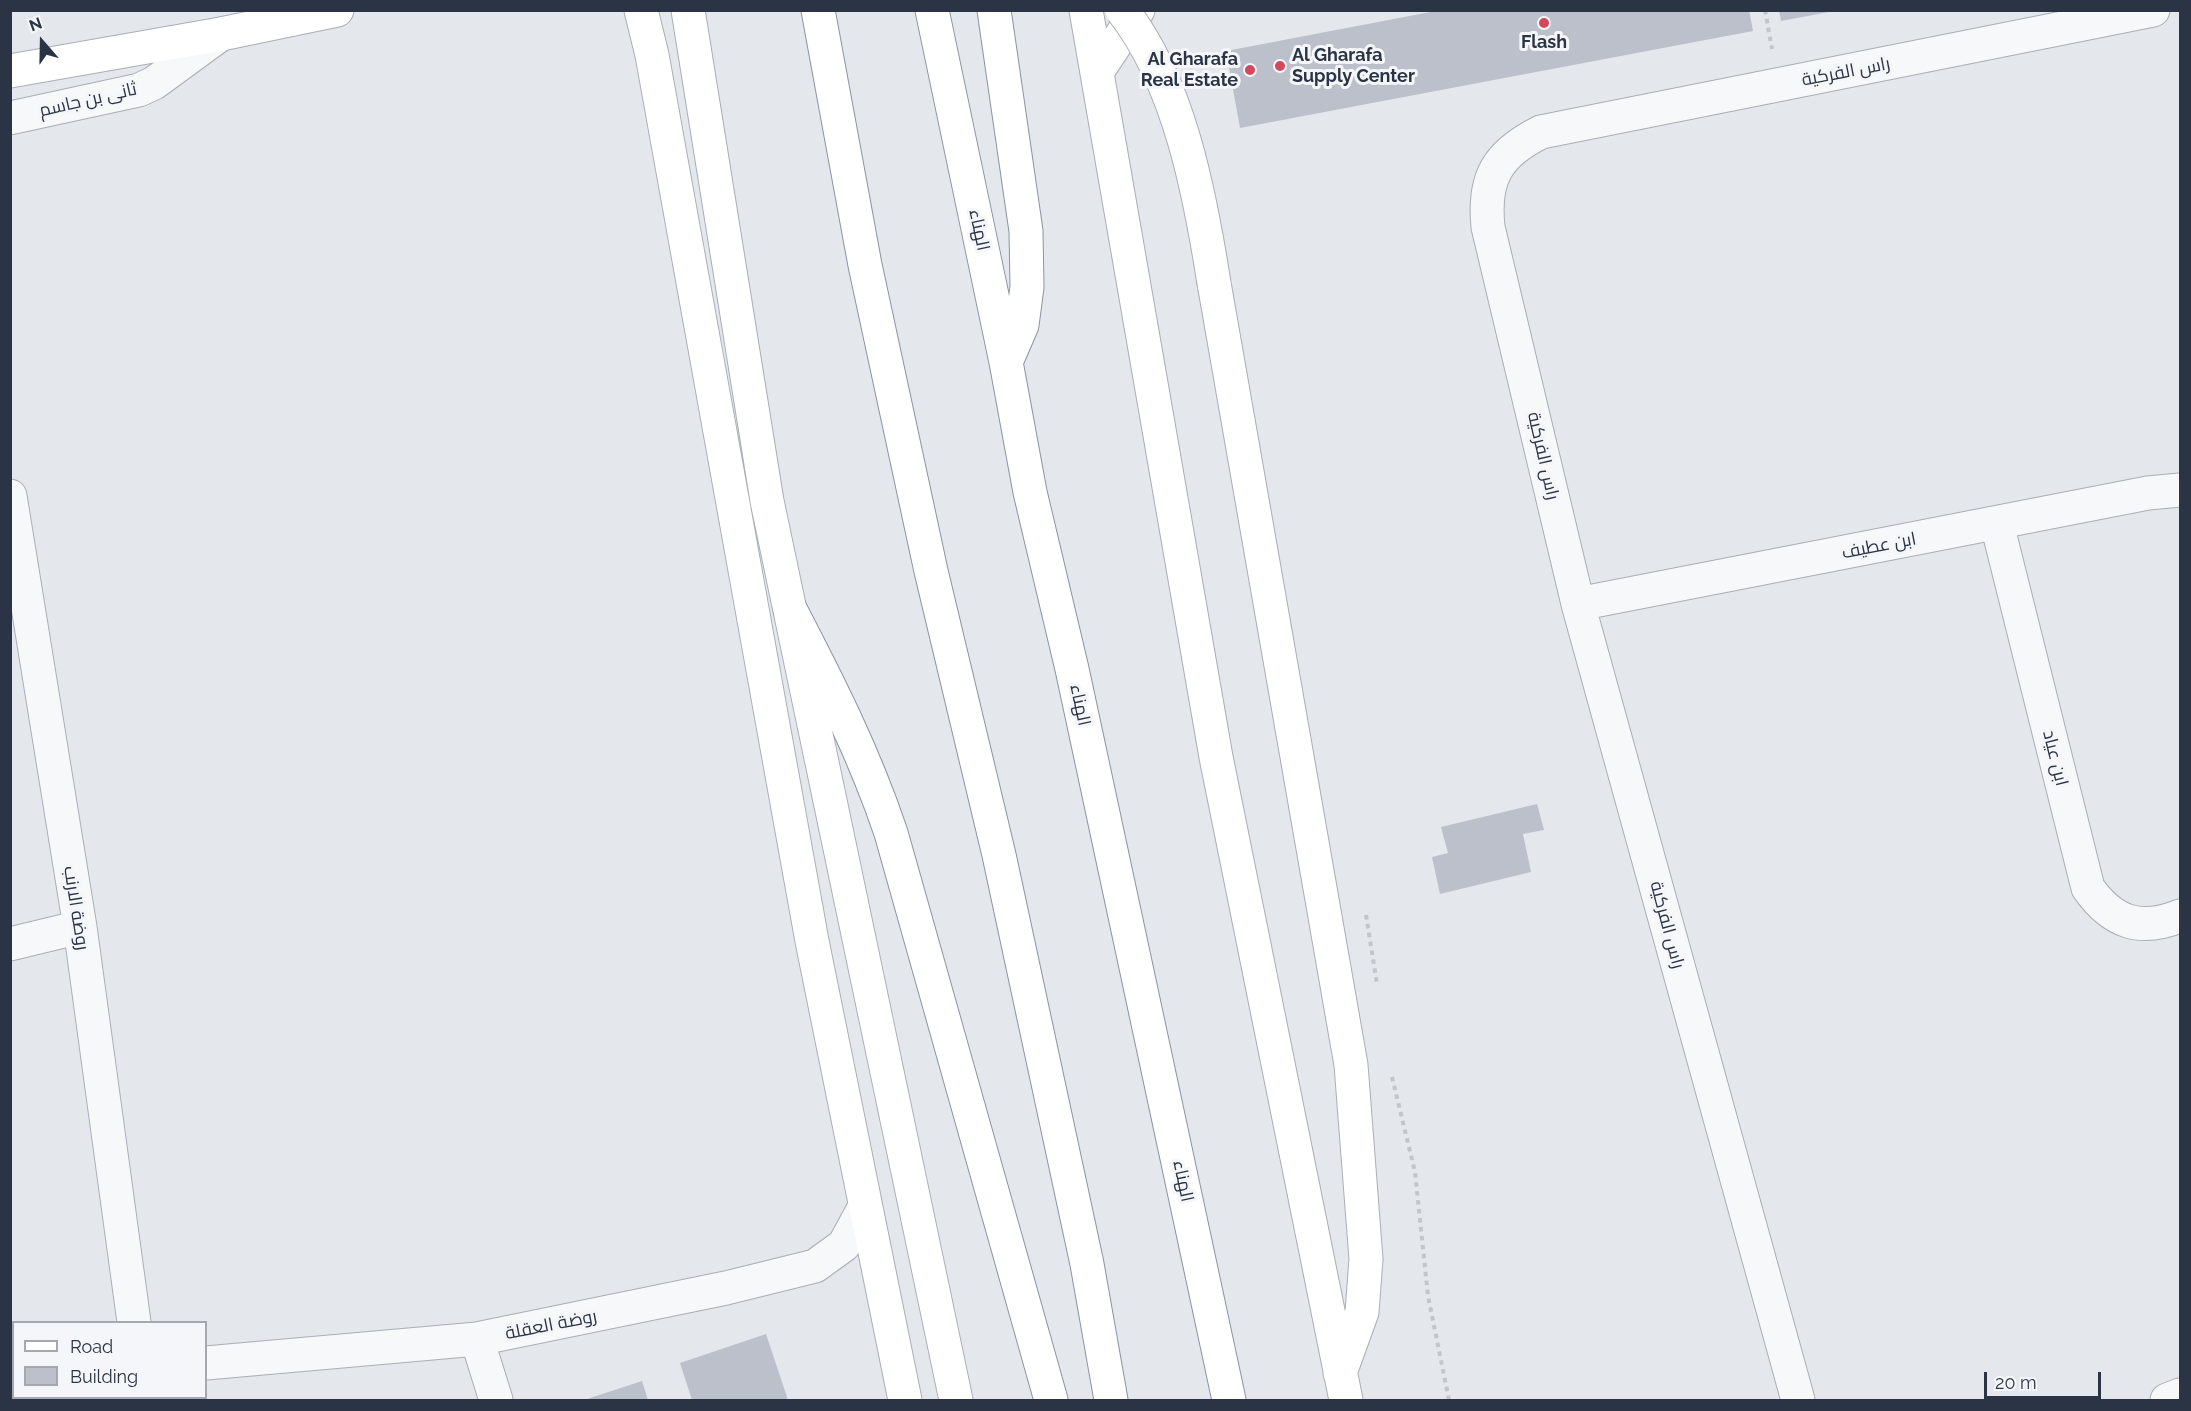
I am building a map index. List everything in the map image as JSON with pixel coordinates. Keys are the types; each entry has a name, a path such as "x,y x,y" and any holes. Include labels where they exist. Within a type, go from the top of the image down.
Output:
{"main road":[{"name":"ثانى بن جاسم","path":"10,71 221,34 337,10"},
{"path":"619,10 652,56"},
{"path":"641,10 652,56 812,941 904,1401"},
{"path":"688,10 767,501 956,1401"},
{"path":"818,10 868,276 931,571 1004,878 1087,1264 1112,1401"},
{"name":"الهناء","path":"932,10 1006,362 1030,492 1072,669 1229,1401"},
{"path":"994,10 1026,231 1028,287 1023,315 1006,362"},
{"path":"1086,10 1216,757 1343,1387"},
{"path":"1122,10 1136,29 1169,99 1202,207 1351,1065 1366,1259 1362,1312 1343,1387"},
{"path":"1097,72 1138,10"},
{"path":"790,609 842,707 870,771 891,833 1051,1401"}],"street":[{"name":"راس الفركية","path":"1798,1401 1578,604 1488,227 1486,203 1490,179 1502,158 1520,142 1541,132 2153,10"},
{"name":"ثانى بن جاسم","path":"10,118 139,90 154,83 221,34"},
{"name":"ابن عطيف","path":"1578,604 2148,493 2181,490"},
{"name":"روضة الارنب","path":"10,496 24,675 80,927 134,1321"},
{"name":"ابن عياد","path":"1997,524 2088,888 2101,906 2119,919 2141,925 2164,923 2181,916"},
{"path":"10,944 80,927"},
{"name":"روضة العقلة","path":"207,1363 477,1339 610,1313 815,1266 844,1245 864,1208"},
{"path":"477,1339 496,1401"},
{"path":"2167,1401 2181,1395"}],"path":[{"path":"1366,915 1378,989"},
{"path":"1391,1075 1415,1172 1428,1296 1449,1401"}],"building":[{"path":"1441,10 1749,10 1753,31 1240,128 1226,51"},
{"path":"1779,10 1829,10 1829,12 1781,21"},
{"path":"1537,804 1544,830 1523,834 1531,872 1440,894 1432,857 1448,853 1441,827"},
{"path":"766,1334 788,1400 692,1400 680,1363"},
{"path":"642,1381 648,1400 584,1400"}],"place":[{"name":"Flash","path":"1544,23"},
{"name":"Al Gharafa Supply Center","path":"1280,66"},
{"name":"Al Gharafa Real Estate","path":"1250,70"}]}
